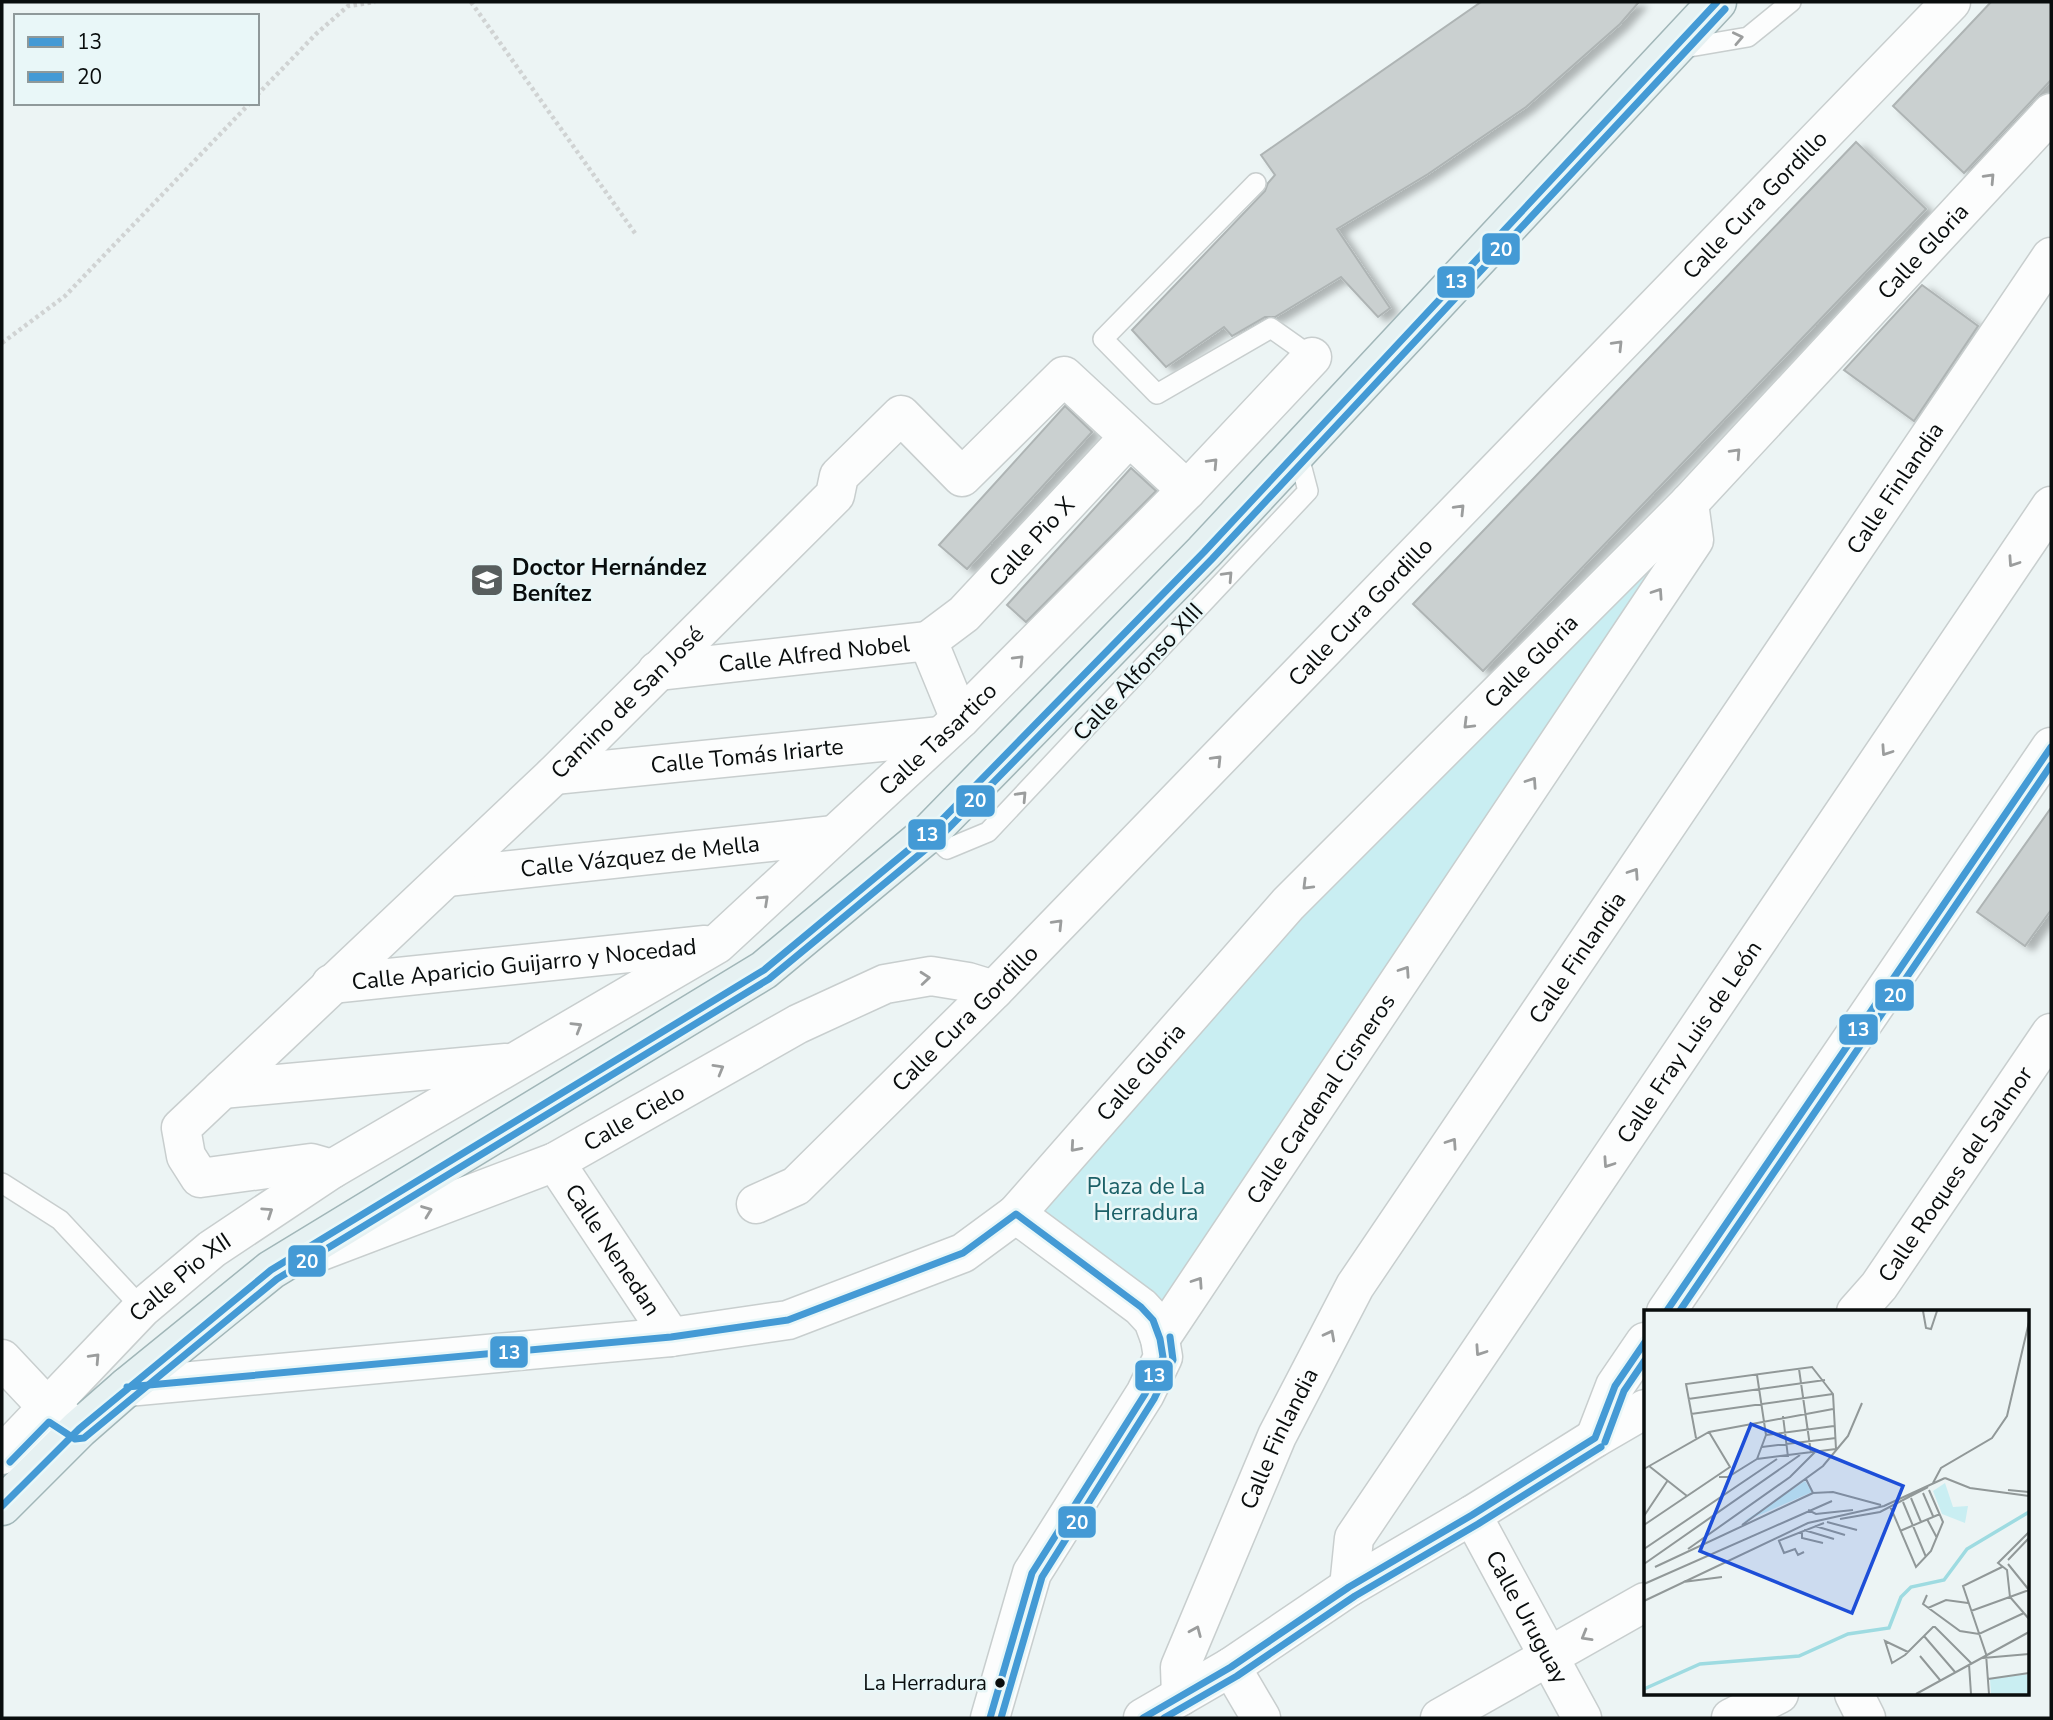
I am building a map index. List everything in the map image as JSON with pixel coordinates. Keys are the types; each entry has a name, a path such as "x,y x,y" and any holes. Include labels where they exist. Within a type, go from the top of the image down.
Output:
{"main road":[{"path":"2,1506 64,1419 127,1387 271,1269 764,970 930,832 1298,453 1717,2"}],"street":[{"name":"Calle Cura Gordillo","path":"756,1204 796,1186 994,990 1951,2"},
{"name":"Calle Gloria","path":"127,1387 671,1337 788,1320 962,1253 1016,1214 1288,904 1689,503 2051,113"},
{"name":"Calle Finlandia","path":"1181,1696 1180,1667 1277,1436 1356,1286 2051,257"},
{"name":"Calle Tasartico","path":"518,1062 717,944 950,727 1187,490 1312,357"},
{"name":"Camino de San José","path":"332,1169 310,1163 200,1178 186,1156 181,1128 554,775 835,495 839,475 901,415 962,477 1064,376 1187,490"},
{"name":"Calle Pio X","path":"928,640 964,614 1129,437"},
{"name":"Calle Cardenal Cisneros","path":"990,1718 1032,1573 1145,1394 1163,1357 1160,1339 1694,540 1689,503"},
{"name":"Calle Fray Luis de León","path":"1349,1587 1354,1538 2051,506"},
{"name":"Calle Alfred Nobel","path":"657,671 928,640 950,727"},
{"name":"Calle Tomás Iriarte","path":"554,775 950,727"},
{"path":"1667,1310 2051,747"},
{"name":"Calle Vázquez de Mella","path":"447,877 834,835"},
{"name":"Calle Aparicio Guijarro y Nocedad","path":"331,984 717,944"},
{"name":"Calle Cielo","path":"271,1269 555,1162 798,1024 885,984 931,976 968,982 994,990"},
{"name":"Calle Roques del Salmor","path":"1858,1310 1879,1286 2051,1033"},
{"path":"222,1089 518,1062"},
{"name":"Calle Pio XII","path":"2,1455 64,1419 142,1308 212,1249 332,1169 518,1062"},
{"name":"Calle Nenedan","path":"555,1162 671,1337"},
{"path":"1016,1214 1141,1307 1153,1320 1160,1339"},
{"path":"1595,1438 1615,1386 1644,1343"},
{"path":"2,1359 64,1419"},
{"path":"1143,1718 1231,1667 1349,1587 1472,1516 1644,1410"},
{"name":"Calle Uruguay","path":"1472,1516 1582,1718"},
{"path":"1440,1718 1644,1603"},
{"path":"1231,1667 1261,1718"},
{"path":"1731,1718 1775,1696"},
{"path":"1855,1696 1866,1718"}],"lane":[{"path":"1674,50 1748,37 1791,2"},
{"path":"1256,183 1103,339 1157,394 1271,328 1312,357"},
{"path":"2,1183 60,1220 142,1308"}],"path":[{"path":"259,93 316,34 348,6 375,2"},
{"path":"471,2 637,236"},
{"path":"2,343 65,296 248,105"}],"green space":[{"name":"Plaza de La Herradura","path":"1679,524 1685,541 1162,1316 1029,1214 1291,912"}],"building":[{"path":"1481,2 1639,2 1620,24 1526,107 1428,174 1337,229 1390,308 1378,317 1341,277 1275,317 1265,317 1232,336 1224,327 1166,367 1132,330 1265,191 1275,175 1261,155"},
{"path":"1991,2 2051,2 2051,80 1964,173 1893,106"},
{"path":"1856,142 1926,209 1483,671 1413,604"},
{"path":"1922,285 1978,326 1914,421 1844,370"},
{"path":"1065,406 1092,432 967,569 939,545"},
{"path":"1131,468 1156,491 1026,622 1007,605"},
{"path":"2051,808 2051,910 2025,946 1977,912"}],"transit line":[{"name":"13","path":"2,1506 79,1429 271,1270 764,970 930,832 1204,552 1717,2"},
{"name":"20","path":"10,1462 49,1422 75,1439 84,1438 277,1279 769,979 937,840 1212,559 1725,9"},
{"name":"13","path":"1667,1310 2051,747"},
{"name":"20","path":"1680,1310 2051,765"},
{"name":"13","path":"127,1387 671,1337 788,1320 963,1253 1016,1214 1141,1307 1153,1320 1163,1357 1145,1394 1032,1573 990,1718"},
{"name":"20","path":"1001,1718 1042,1577 1154,1399 1173,1360 1170,1337"},
{"name":"13","path":"1143,1718 1231,1667 1349,1587 1472,1515 1595,1438 1615,1386 1644,1343"},
{"name":"20","path":"1605,1442 1624,1391 1644,1361"},
{"name":"20","path":"1164,1718 1237,1676 1355,1596 1478,1524 1601,1447"}],"place":[{"name":"Doctor Hernández Benítez","path":"487,580"},
{"name":"La Herradura","path":"1000,1683"}]}
